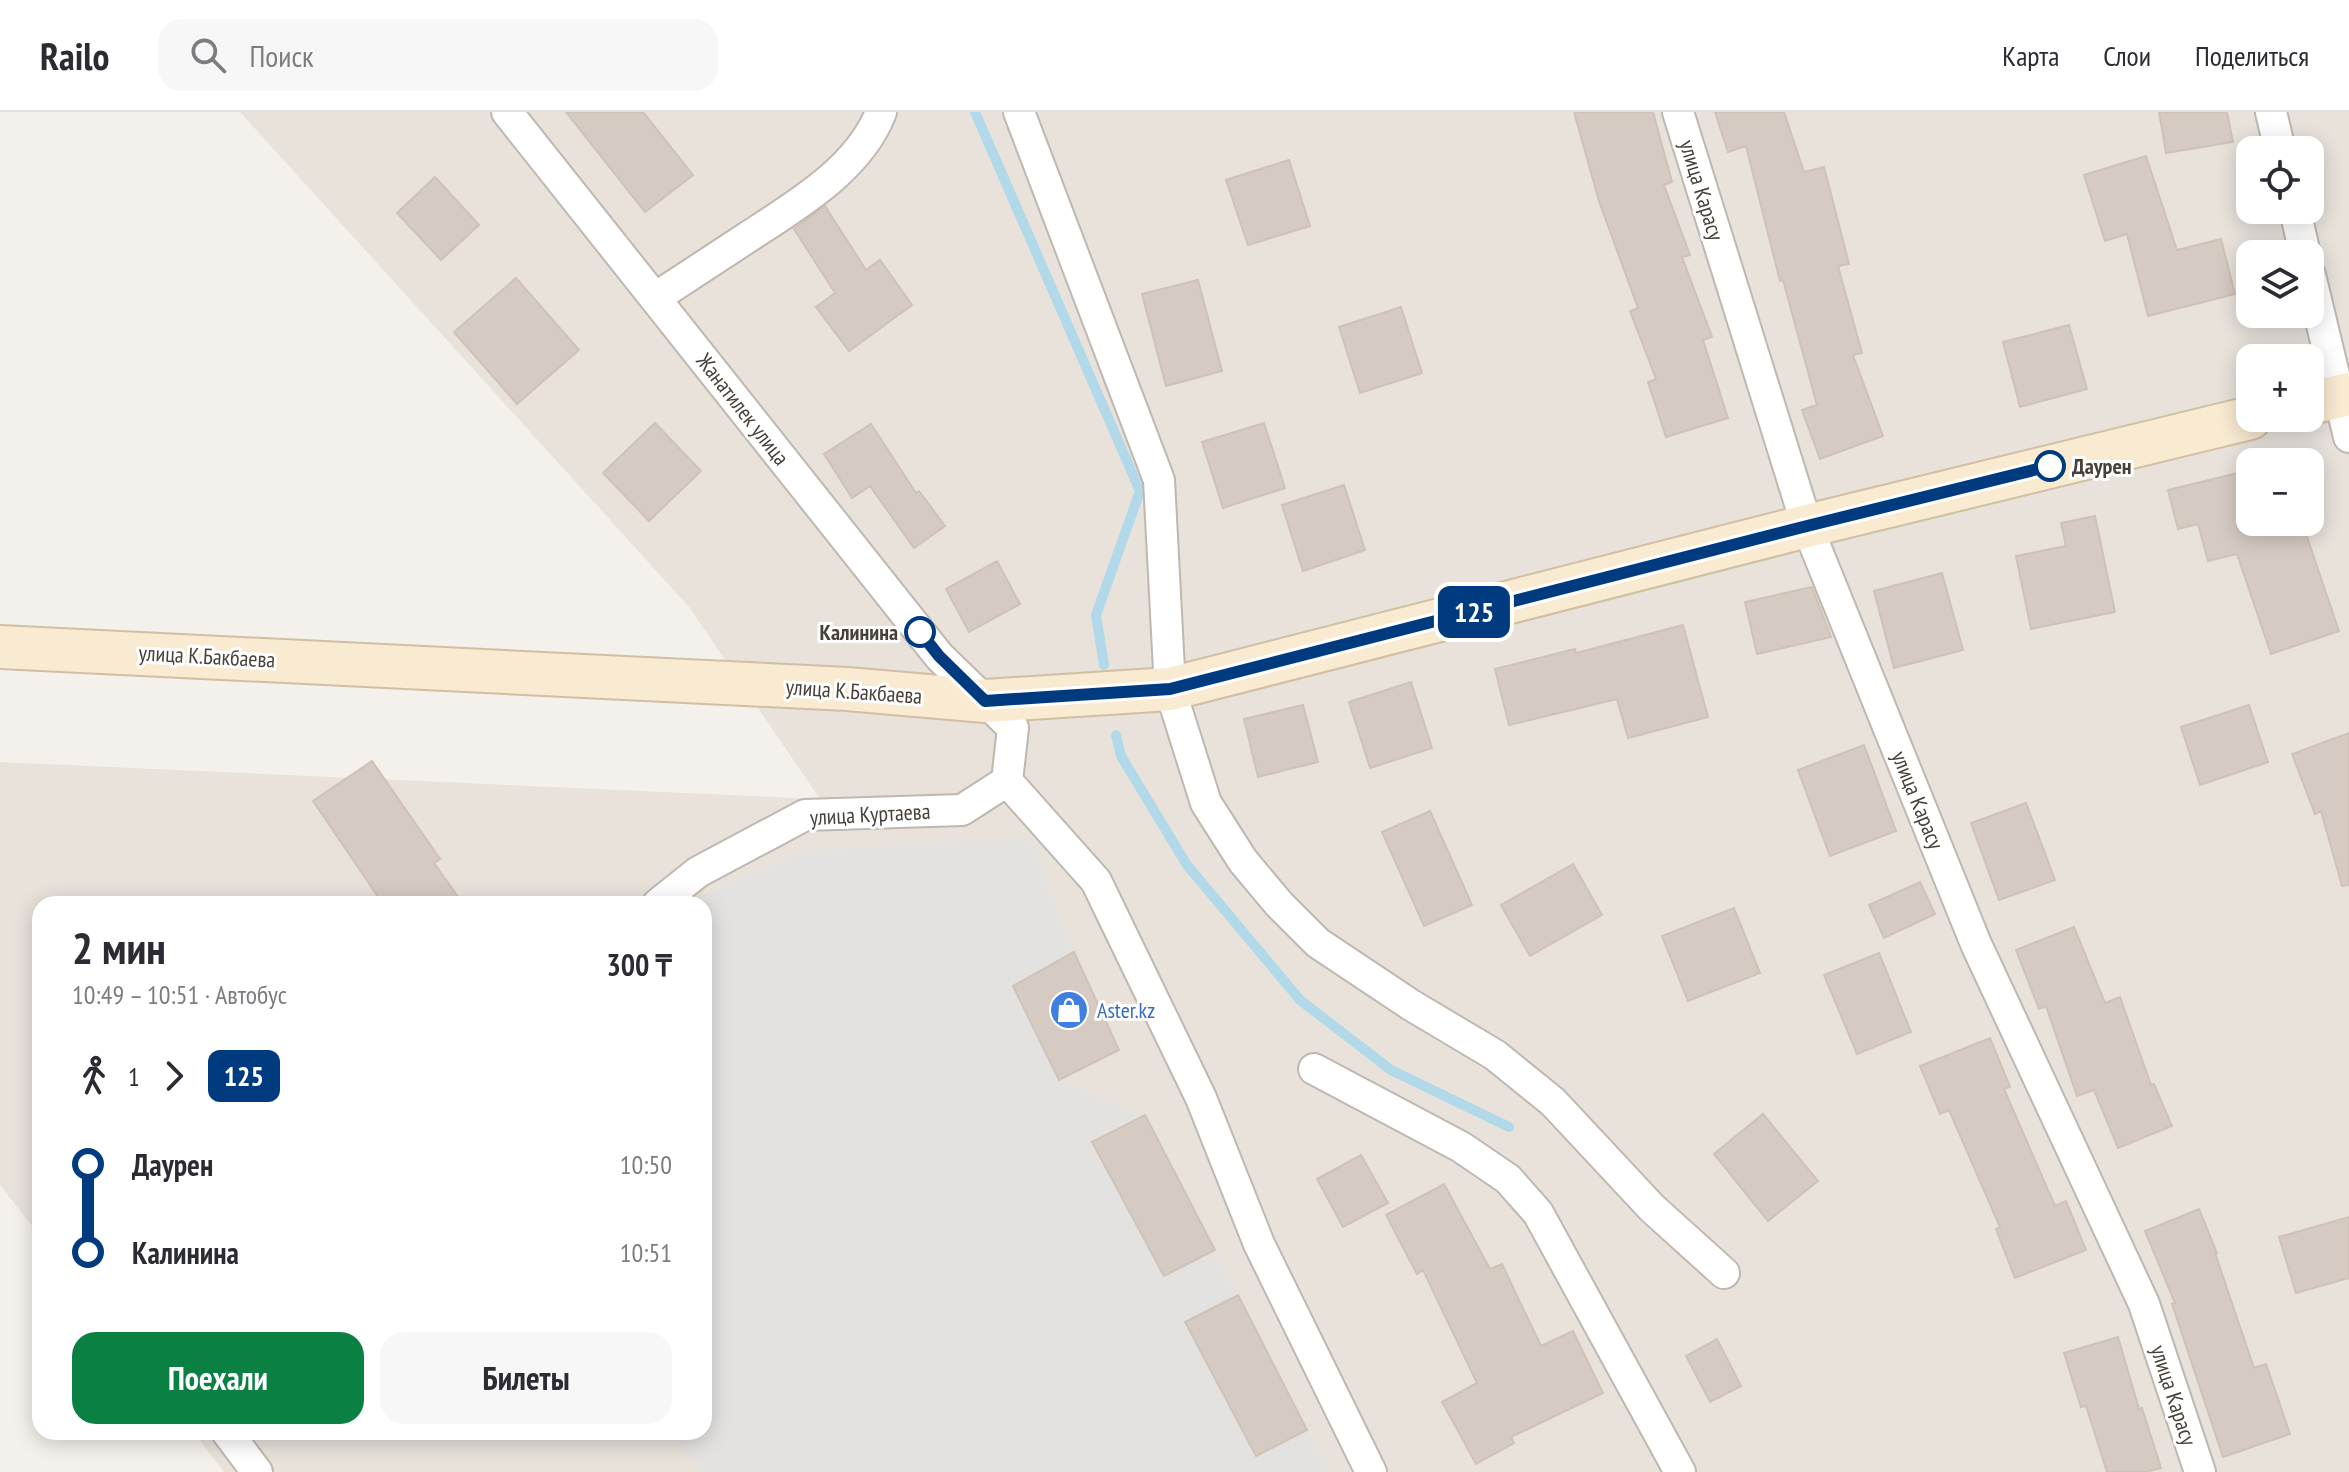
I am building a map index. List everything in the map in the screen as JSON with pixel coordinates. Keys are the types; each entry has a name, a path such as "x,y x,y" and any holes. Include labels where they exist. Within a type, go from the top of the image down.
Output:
{"street":[{"name":"Жанатилек улица","path":"507,112 939,656 985,701"},
{"path":"655,298 799,204 841,171 877,123 881,112"},
{"path":"1019,112 1159,480 1170,689 1206,803 1243,861 1279,904 1318,943 1507,1064 1553,1102 1652,1208 1724,1273"},
{"name":"улица Карасу","path":"1678,112 1807,526 1976,944 2144,1304 2200,1472"},
{"path":"2271,112 2277,136"},
{"path":"2320,328 2333,398 2349,437"},
{"name":"улица К.Бакбаева","path":"0,647 847,689 985,701 1170,689 1807,526 2236,421"},
{"path":"985,701 1013,728 1007,781 1096,881 1201,1098 1259,1244 1371,1472"},
{"name":"улица Куртаева","path":"668,896 698,872 805,815 962,810 1007,781"},
{"path":"1314,1069 1461,1147 1508,1179 1538,1213 1680,1472"},
{"path":"233,1440 257,1472"}],"shaded area":[{"path":"240,112 2349,112 2349,1472 224,1472 199,1440 712,1440 712,896 32,896 32,1226 0,1185 0,762 820,799 689,607"},
{"path":"1029,835 1074,952 1013,987 1059,1080 1145,1115 1093,1143 1163,1276 1215,1250 1238,1295 1185,1323 1255,1455 1307,1430 1329,1472 700,1472 674,1440 712,1440 710,896 723,885 802,852"}],"building":[{"path":"566,112 643,112 693,175 645,212"},
{"path":"1574,112 1653,112 1672,182 1664,185 1690,255 1682,257 1712,337 1703,340 1728,418 1666,437 1648,382 1656,379 1630,311 1638,308 1599,201"},
{"path":"1715,112 1784,112 1804,172 1824,167 1849,264 1838,266 1862,353 1853,355 1883,436 1820,459 1802,410 1817,405 1783,280 1780,281 1746,146 1728,152"},
{"path":"2159,112 2227,112 2233,142 2166,153"},
{"path":"2146,156 2177,250 2221,239 2235,294 2148,316 2127,234 2105,241 2084,175"},
{"path":"1289,160 1310,226 1248,245 1226,180"},
{"path":"435,177 479,225 441,260 397,213"},
{"path":"825,206 866,270 880,260 912,305 849,351 816,307 835,293 794,229"},
{"path":"516,278 579,350 517,404 454,332"},
{"path":"1198,280 1222,371 1166,386 1142,294"},
{"path":"1401,307 1422,373 1360,393 1339,327"},
{"path":"2069,325 2087,389 2020,407 2003,342"},
{"path":"655,423 701,471 649,521 603,473"},
{"path":"1264,423 1285,488 1223,508 1202,442"},
{"path":"871,424 916,493 919,491 945,526 914,548 870,486 852,498 824,454"},
{"path":"2236,473 2236,536 2307,536 2339,631 2271,654 2237,554 2208,561 2198,524 2178,529 2168,490"},
{"path":"1344,485 1365,550 1303,571 1282,505"},
{"path":"2095,516 2115,612 2031,629 2016,556 2066,546 2061,523"},
{"path":"997,561 1020,604 969,632 946,589"},
{"path":"1942,573 1963,650 1894,668 1874,591"},
{"path":"1812,587 1831,637 1757,654 1745,602"},
{"path":"1683,625 1708,717 1628,738 1617,699 1509,725 1495,669 1575,649 1576,653"},
{"path":"1411,682 1432,748 1370,768 1349,702"},
{"path":"1303,705 1318,762 1258,777 1244,719"},
{"path":"2249,705 2268,762 2200,785 2181,727"},
{"path":"2349,733 2349,885 2342,886 2321,811 2315,814 2292,754"},
{"path":"1864,745 1896,831 1830,856 1798,770"},
{"path":"372,761 440,859 434,863 457,896 378,896 313,801"},
{"path":"2026,803 2055,880 1999,900 1971,823"},
{"path":"1430,811 1472,905 1424,926 1382,832"},
{"path":"1573,864 1602,915 1530,956 1501,905"},
{"path":"1920,882 1935,914 1884,938 1869,905"},
{"path":"1734,908 1760,973 1688,1001 1662,936"},
{"path":"2074,927 2105,1003 2120,997 2151,1085 2154,1084 2172,1126 2118,1148 2094,1090 2077,1096 2046,1006 2039,1009 2016,950"},
{"path":"1074,952 1119,1050 1059,1080 1013,986"},
{"path":"1879,953 1911,1032 1857,1054 1824,975"},
{"path":"1990,1038 2010,1087 2004,1089 2055,1206 2066,1201 2086,1250 2015,1278 1996,1229 2000,1227 1949,1110 1940,1114 1920,1066"},
{"path":"1763,1114 1818,1181 1768,1221 1714,1154"},
{"path":"1145,1115 1215,1250 1164,1276 1092,1142"},
{"path":"1361,1155 1388,1203 1343,1227 1317,1179"},
{"path":"1444,1184 1490,1269 1502,1264 1541,1346 1573,1331 1603,1393 1511,1437 1514,1443 1476,1464 1442,1402 1477,1383 1423,1270 1417,1274 1386,1215"},
{"path":"2199,1209 2217,1253 2254,1368 2266,1364 2290,1434 2223,1457 2172,1304 2175,1303 2145,1231"},
{"path":"2349,1217 2349,1278 2296,1293 2279,1237"},
{"path":"1238,1295 1307,1430 1256,1456 1185,1322"},
{"path":"2118,1337 2139,1409 2142,1408 2161,1468 2146,1472 2107,1472 2086,1406 2081,1407 2064,1353"},
{"path":"1717,1339 1741,1386 1710,1402 1686,1356"}],"waterway":[{"path":"975,112 1140,491 1096,615 1104,665"},
{"path":"1116,735 1121,756 1187,865 1300,1000 1391,1070 1509,1127"}],"bus line":[{"name":"125","path":"920,632 939,656 985,701 1170,689 2050,466"}],"place":[{"name":"Даурен","path":"2050,466"},
{"name":"Калинина","path":"920,632"},
{"name":"Aster.kz","path":"1069,1010"}]}
